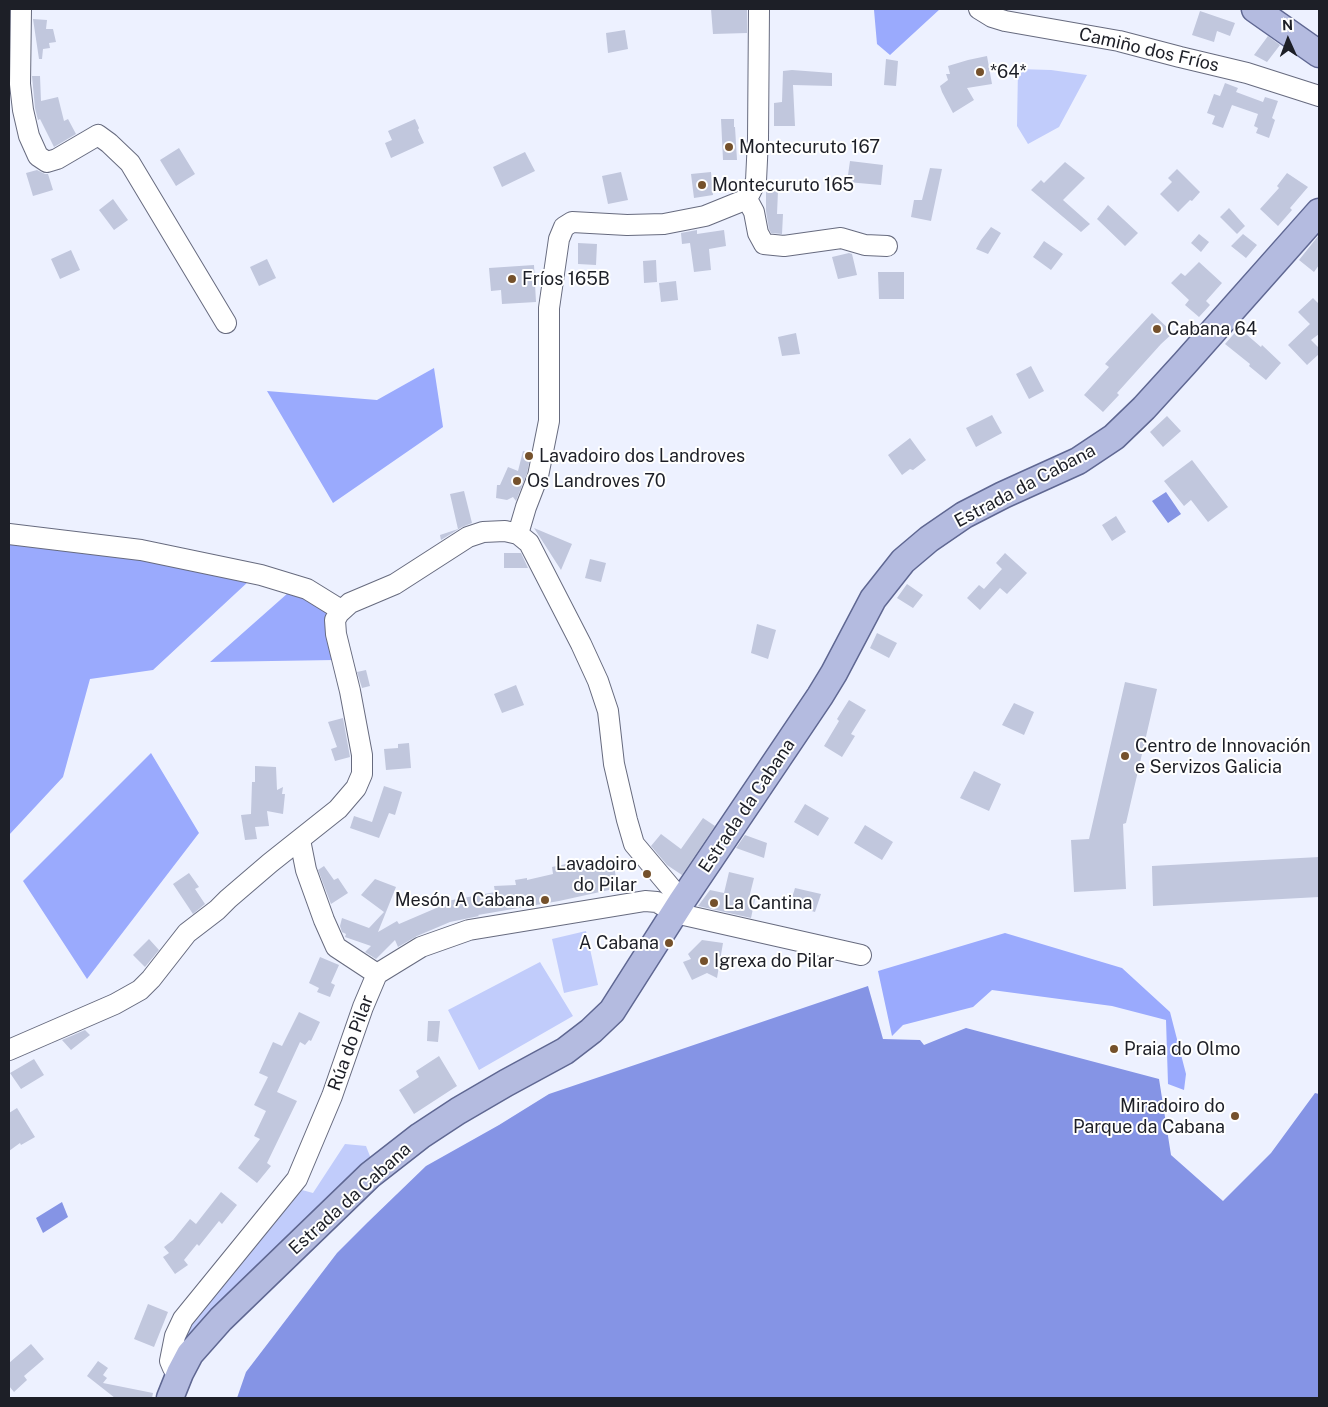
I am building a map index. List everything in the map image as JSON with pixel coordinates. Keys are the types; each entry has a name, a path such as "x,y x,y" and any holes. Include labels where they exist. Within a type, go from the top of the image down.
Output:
{"main road":[{"path":"1255,9 1319,54"},
{"name":"Estrada da Cabana","path":"170,1398 180,1372 190,1354 221,1319 370,1175 420,1136 458,1110 565,1051 592,1031 612,1011 678,907 820,696 873,599 903,561 964,515 1078,461 1114,437 1144,408 1185,363 1319,212"}],"street":[{"path":"21,9 20,84 23,110 29,136 38,156 47,162 57,159 98,136 108,143 130,163 226,323"},
{"path":"518,534 526,506 538,476 549,421 549,308 559,239 564,227 572,222 627,225 664,224 705,216 747,199 756,181 759,9"},
{"name":"Camiño dos Fríos","path":"979,9 992,17 1005,21 1119,41 1180,58 1247,73 1319,96"},
{"path":"747,199 754,212 758,233 764,244 784,246 842,238 865,245 887,246"},
{"path":"9,1050 115,1004 140,990 187,933 338,809 356,788 362,774 360,746 350,691 336,634 335,620 339,612 350,602 395,584 468,537 483,532 505,531 518,534 529,543 598,681 608,711 614,764 634,844 678,907"},
{"path":"9,534 141,550 261,575 307,589 342,610"},
{"path":"300,840 306,870 336,947 376,974"},
{"name":"Rúa do Pilar","path":"180,1372 174,1368 170,1361 175,1336 183,1319 297,1179 332,1096 376,974 421,947 469,930 645,901 678,907 861,955"}],"shaded area":[{"path":"940,9 890,55 877,44 874,10"},
{"path":"1018,69 1051,70 1087,75 1059,127 1028,144 1017,126"},
{"path":"434,368 443,427 333,503 267,391 377,400"},
{"path":"1166,492 1181,514 1168,523 1152,501"},
{"path":"9,529 249,581 153,670 90,679 63,777 9,835"},
{"path":"288,593 331,609 334,660 210,662"},
{"path":"151,753 199,833 87,979 23,881"},
{"path":"586,931 598,985 564,993 552,939"},
{"path":"1005,933 1122,968 1170,1012 1186,1074 1184,1090 1168,1084 1166,1020 1112,1006 992,990 973,1007 903,1025 892,1036 878,971"},
{"path":"540,962 573,1016 479,1070 448,1010"},
{"path":"868,986 883,1039 920,1040 924,1045 966,1028 1159,1079 1171,1155 1223,1201 1271,1153 1315,1093 1319,1094 1319,1398 237,1398 246,1372 337,1253 426,1166 549,1094"},
{"path":"345,1144 366,1146 373,1164 183,1354 181,1335 302,1190 313,1193"},
{"path":"62,1202 68,1217 43,1233 36,1218"}],"building":[{"path":"711,9 747,9 747,33 713,34"},
{"path":"1200,11 1235,23 1230,36 1217,31 1214,42 1192,35"},
{"path":"33,19 47,20 46,29 53,29 56,42 49,43 50,48 43,49 42,59 39,59"},
{"path":"625,30 628,49 608,53 606,33"},
{"path":"1268,36 1280,45 1267,62 1254,55"},
{"path":"987,56 992,84 967,88 974,100 953,113 940,86 948,80 946,74 950,74 948,66"},
{"path":"886,59 898,61 896,86 884,85"},
{"path":"783,71 832,73 832,86 793,85 795,126 774,126 774,103 782,102"},
{"path":"32,76 40,76 41,101 58,97 64,121 68,119 76,134 54,147 40,119 38,120"},
{"path":"1225,83 1238,88 1236,92 1263,102 1265,97 1278,101 1272,118 1275,120 1269,138 1256,133 1258,128 1254,126 1258,114 1232,105 1223,128 1212,124 1215,116 1207,113 1214,94 1220,96"},
{"path":"415,119 424,143 391,158 385,143 392,140 388,131"},
{"name":"Montecuruto 167","path":"721,119 734,119 737,160 723,160"},
{"path":"179,148 195,174 176,186 160,160"},
{"path":"525,152 535,171 502,187 493,167"},
{"path":"850,161 883,165 881,185 847,182"},
{"path":"1065,162 1085,178 1063,200 1090,224 1081,232 1031,190 1041,180 1044,183"},
{"path":"930,168 942,169 931,221 911,217 914,200 922,200"},
{"path":"1177,169 1200,192 1178,212 1160,194 1172,182 1168,178"},
{"path":"37,170 48,174 53,190 33,196 26,173"},
{"path":"621,172 628,200 608,204 602,176"},
{"name":"Montecuruto 165","path":"711,172 713,195 694,198 691,174"},
{"path":"1287,173 1308,187 1278,226 1260,209 1279,188 1277,186"},
{"path":"766,191 778,191 777,214 783,214 782,234 771,233 769,229 766,211"},
{"path":"113,199 128,220 114,230 99,210"},
{"path":"1108,205 1138,233 1125,246 1097,219"},
{"path":"1229,208 1245,226 1237,234 1220,217"},
{"path":"991,227 1001,233 988,254 976,249"},
{"path":"697,230 697,234 724,230 726,246 709,249 711,270 694,272 690,243 682,244 681,233"},
{"path":"1199,234 1209,242 1201,252 1191,243"},
{"path":"1243,234 1257,245 1246,258 1231,246"},
{"path":"1319,235 1319,265 1314,272 1299,260"},
{"path":"1044,241 1063,254 1051,270 1033,257"},
{"path":"578,243 597,244 596,265 578,264"},
{"path":"71,250 80,270 60,279 51,259"},
{"path":"852,254 857,275 838,279 832,257"},
{"path":"267,259 276,278 259,286 250,267"},
{"path":"656,260 657,282 644,283 643,261"},
{"path":"1199,262 1222,283 1206,301 1210,305 1199,317 1185,305 1189,300 1171,283 1181,273 1185,276"},
{"name":"Fríos 165B","path":"534,265 536,302 502,304 501,290 491,291 489,268"},
{"path":"878,272 904,272 904,299 879,299"},
{"path":"676,281 678,300 661,302 659,283"},
{"path":"1313,298 1319,304 1319,334 1311,340 1319,348 1319,354 1307,365 1288,345 1310,324 1298,312"},
{"path":"1152,313 1173,333 1117,393 1119,395 1103,412 1084,395 1109,367 1105,364"},
{"path":"1239,328 1261,347 1262,345 1281,363 1266,380 1225,344"},
{"path":"796,333 800,354 782,356 778,337"},
{"path":"1031,366 1044,391 1029,399 1016,374"},
{"path":"992,415 1002,433 976,447 966,428"},
{"path":"1167,416 1181,431 1163,447 1150,432"},
{"path":"910,438 926,460 913,470 910,469 902,475 888,455"},
{"path":"523,451 531,453 527,473 516,501 513,497 507,500 496,498 497,485 500,485 508,467 518,471"},
{"path":"1192,460 1228,507 1208,522 1191,500 1184,506 1164,481"},
{"path":"464,491 472,523 441,540 440,535 458,529 450,494"},
{"path":"1116,516 1126,532 1112,541 1102,525"},
{"path":"534,528 572,544 561,570"},
{"path":"504,553 521,553 528,568 504,568"},
{"path":"1005,553 1027,573 1007,594 1000,588 980,610 967,598 979,585 984,589 1002,569 996,563"},
{"path":"590,559 606,563 601,582 585,578"},
{"path":"907,584 923,595 913,608 897,598"},
{"path":"757,624 776,630 768,659 751,653"},
{"path":"877,633 897,643 889,658 870,648"},
{"path":"366,670 370,686 362,688 357,672"},
{"path":"1125,682 1157,689 1126,823 1123,824 1126,889 1074,892 1071,840 1089,839"},
{"path":"516,685 524,705 502,713 494,694"},
{"path":"849,700 866,710 851,734 855,736 842,757 824,746"},
{"path":"1014,703 1034,712 1024,735 1002,725"},
{"path":"343,718 350,757 335,761 331,749 337,747 328,722"},
{"path":"409,743 411,768 386,770 384,749 398,748 398,744"},
{"path":"255,766 276,767 277,790 283,787 282,794 285,794 283,814 267,811 269,826 255,827 257,839 245,840 241,815 251,814 252,782 255,782"},
{"path":"974,771 1001,784 989,811 960,798"},
{"path":"384,786 402,792 395,815 389,813 379,838 350,828 354,816 372,822"},
{"path":"805,804 829,818 818,836 794,822"},
{"path":"703,818 715,826 682,875 667,865 651,846 661,834 681,849"},
{"path":"865,825 893,842 882,860 854,843"},
{"path":"745,835 767,843 764,858 736,848"},
{"path":"1319,857 1319,897 1153,906 1152,866"},
{"path":"590,859 591,865 613,861 618,888 450,922 417,936 398,947 395,940 376,959 365,952 371,946 345,937 346,934 342,932 340,926 342,918 369,928 384,912 361,895 375,879 396,887 378,932 397,921 399,924 448,903 447,901 495,892 494,886 516,885 515,880 527,878 527,880 553,874 552,867"},
{"path":"324,866 334,880 338,878 348,893 331,904 318,870"},
{"path":"729,872 754,878 749,898 755,899 751,918 698,906 710,890 724,893"},
{"path":"189,873 199,887 195,889 205,904 193,914 173,884"},
{"path":"795,888 821,894 815,912 798,907 799,903 791,901"},
{"path":"149,939 159,950 145,967 133,955"},
{"name":"Igrexa do Pilar","path":"702,940 723,943 717,978 707,973 692,980 683,962 691,959 688,954"},
{"path":"320,957 339,965 331,983 335,985 330,997 317,992 319,988 309,983"},
{"path":"299,1012 320,1022 311,1041 309,1040 305,1045 300,1042 277,1092 297,1101 267,1163 271,1166 257,1183 238,1168 260,1139 254,1136 266,1111 254,1105 268,1077 259,1073 273,1042 282,1046"},
{"path":"428,1021 440,1021 438,1042 427,1041"},
{"path":"85,1030 90,1035 71,1050 62,1040"},
{"path":"439,1056 457,1086 414,1114 399,1090 419,1077 416,1071"},
{"path":"34,1059 44,1075 21,1089 10,1073"},
{"path":"17,1108 35,1137 21,1145 20,1143 9,1151 9,1113"},
{"path":"221,1192 237,1205 222,1224 219,1221 199,1246 197,1244 184,1260 188,1265 175,1274 163,1257 169,1253 164,1247 173,1240 190,1219 196,1224"},
{"path":"148,1304 168,1312 154,1347 134,1339"},
{"path":"31,1344 44,1359 24,1376 27,1380 14,1392 9,1386 9,1363"},
{"path":"98,1361 108,1368 103,1375 107,1378 103,1383 153,1393 152,1398 115,1398 87,1376"}],"place":[{"name":"*64*","path":"980,72"},
{"name":"Montecuruto 167","path":"729,147"},
{"name":"Montecuruto 165","path":"702,185"},
{"name":"Fríos 165B","path":"512,279"},
{"name":"Cabana 64","path":"1157,329"},
{"name":"Lavadoiro dos Landroves","path":"529,456"},
{"name":"Os Landroves 70","path":"517,481"},
{"name":"Centro de Innovación e Servizos Galicia","path":"1125,756"},
{"name":"Lavadoiro do Pilar","path":"647,874"},
{"name":"Mesón A Cabana","path":"545,900"},
{"name":"La Cantina","path":"714,903"},
{"name":"A Cabana","path":"669,943"},
{"name":"Igrexa do Pilar","path":"704,961"},
{"name":"Praia do Olmo","path":"1114,1049"},
{"name":"Miradoiro do Parque da Cabana","path":"1235,1116"}]}
